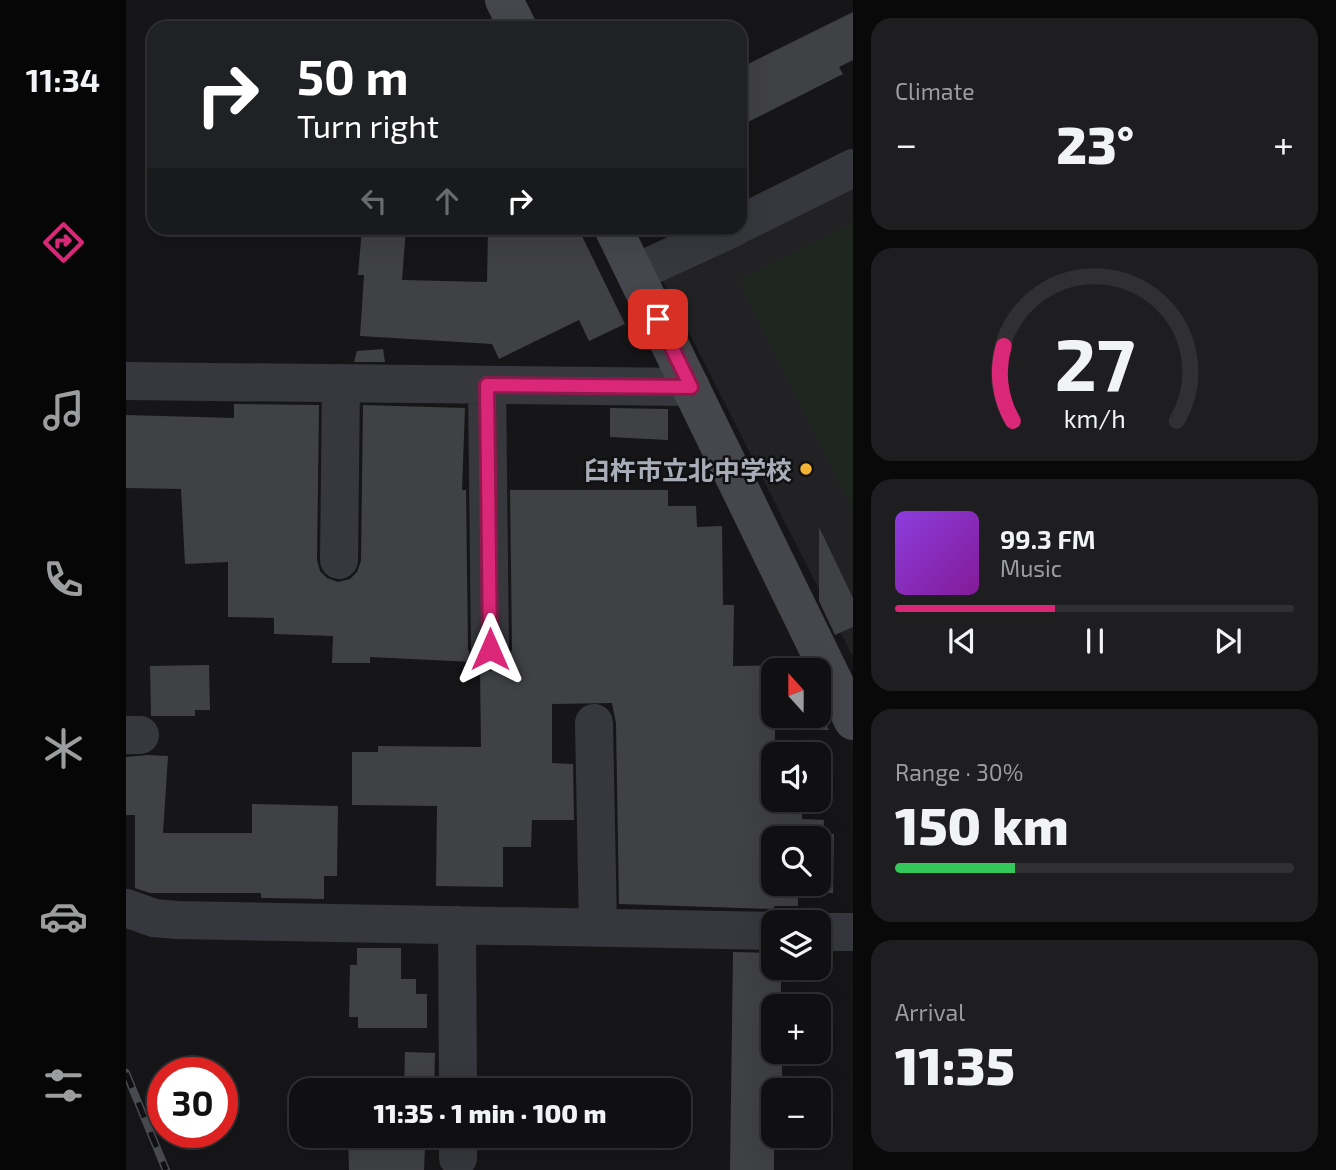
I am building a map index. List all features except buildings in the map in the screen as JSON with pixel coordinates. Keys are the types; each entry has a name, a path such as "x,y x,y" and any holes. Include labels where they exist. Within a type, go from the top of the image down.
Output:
{"street":[{"path":"504,0 514,21"},
{"path":"747,221 853,168"},
{"path":"616,235 853,720"},
{"path":"635,273 718,235"},
{"path":"126,381 691,387"},
{"path":"339,560 341,383"},
{"path":"487,385 490,649"},
{"path":"594,723 598,928"},
{"path":"126,908 154,918 177,920 761,931"},
{"path":"457,925 458,1078"},
{"path":"831,932 853,932"}],"shaded area":[{"name":"臼杵市立北中学校","path":"853,181 853,657 663,281 665,274"},
{"path":"853,223 853,510 739,280"}],"railway":[{"path":"126,1073 166,1170"}],"place":[{"name":"臼杵市立北中学校","path":"806,469"}],"route":[{"path":"490,649 487,385 691,387 658,319"}]}
